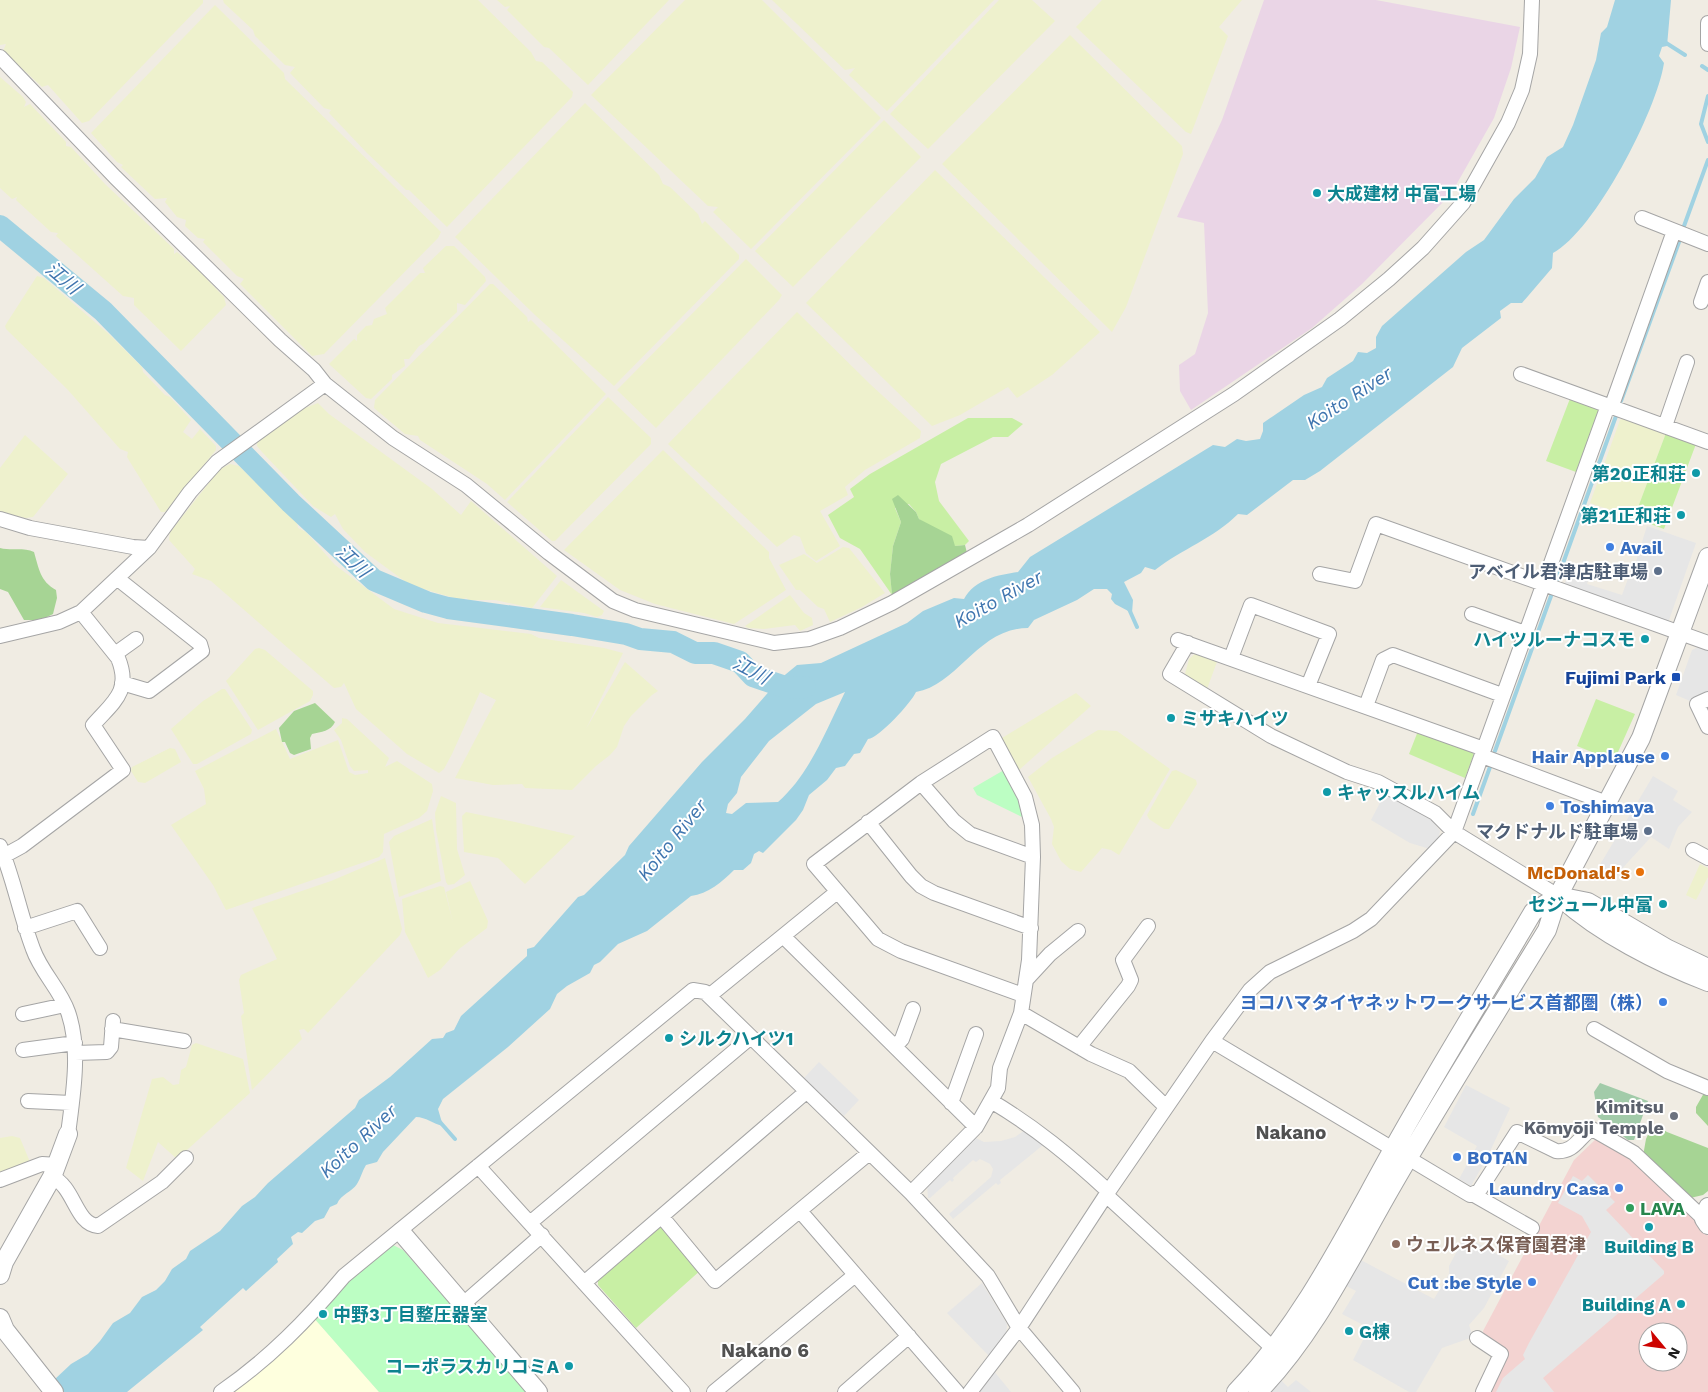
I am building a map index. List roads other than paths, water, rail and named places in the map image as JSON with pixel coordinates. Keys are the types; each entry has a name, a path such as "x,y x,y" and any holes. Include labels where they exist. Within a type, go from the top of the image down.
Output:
{"street":[{"path":"0,57 115,177 280,340 314,370 325,384 394,438 466,485 549,554 614,601 635,610 774,643 809,639 840,628 892,603 1028,525 1234,394 1340,318 1389,279 1423,248 1462,203 1508,123 1522,90 1530,54 1532,0"},
{"path":"1708,24 1708,44"},
{"path":"1642,218 1708,244"},
{"path":"970,1392 1019,1328 1107,1193 1212,1041 1250,990 1270,972 1353,931 1371,919 1454,832 1542,585 1606,411 1611,408 1674,231"},
{"path":"1702,302 1708,282"},
{"path":"1665,426 1687,362"},
{"path":"1521,374 1708,442"},
{"path":"0,636 59,622 81,612 118,580 149,548 190,492 228,454 325,384"},
{"path":"0,519 30,528 133,547 149,548"},
{"path":"1320,574 1355,581 1376,524 1542,585 1682,632 1708,643"},
{"path":"1258,1392 1282,1364 1308,1328 1408,1158 1547,930 1558,896 1641,738 1682,632 1708,557"},
{"path":"118,580 200,644 202,651 149,691 122,683"},
{"path":"1231,658 1251,605 1329,634 1308,686"},
{"path":"0,1275 4,1262 55,1171 68,1134 75,1048 65,1005 36,959 2,854 22,846 123,770 93,725 110,709 120,693 122,683 121,664 81,612"},
{"path":"1472,614 1525,633"},
{"path":"115,654 136,639"},
{"path":"1607,803 1366,706 1183,642 1170,674 1271,736 1346,772 1378,782 1435,813 1454,832 1558,896 1589,920 1653,957 1708,982"},
{"path":"1366,706 1383,660 1393,655 1502,695"},
{"path":"1708,699 1697,704 1708,727"},
{"path":"911,1193 976,1127 998,1088 1000,1068 1021,1013 1024,988 1031,928 1032,825 1025,797 993,737 921,783 814,864 878,939 901,951 1024,988"},
{"path":"921,783 954,821 970,834 1033,856"},
{"path":"868,822 921,886 934,893 1031,928"},
{"path":"1693,850 1708,858"},
{"path":"709,996 837,892"},
{"path":"1236,1392 1274,1349 1314,1291 1393,1148 1533,912 1558,896 1588,902 1681,956 1708,968"},
{"path":"25,928 77,911 100,948"},
{"path":"1079,1047 1128,986 1131,980 1123,960 1148,926"},
{"path":"1024,988 1050,954 1078,931"},
{"path":"783,936 976,1127"},
{"path":"221,1392 278,1349 344,1276 401,1232 478,1166 693,990 705,992 911,1193 988,1276 1019,1328 1074,1392"},
{"path":"24,1014 65,1005"},
{"path":"895,1047 902,1039 913,1009"},
{"path":"1021,1013 1079,1047 1129,1071 1166,1107"},
{"path":"23,1050 75,1048 107,1052 111,1047 112,1025 184,1041"},
{"path":"1594,1029 1667,1071 1708,1088"},
{"path":"952,1103 976,1034"},
{"path":"531,1222 751,1037"},
{"path":"1212,1041 1470,1195 1474,1195 1532,1228"},
{"path":"584,1283 806,1092"},
{"path":"28,1101 71,1103"},
{"path":"991,1101 1023,1120 1061,1148 1274,1349"},
{"path":"1474,1195 1479,1191 1516,1132 1556,1151 1564,1152 1576,1145 1592,1129 1634,1153 1707,1217"},
{"path":"662,1217 715,1281 869,1152"},
{"path":"0,1180 42,1164 55,1171 83,1218 92,1226 98,1226 162,1182 186,1158"},
{"path":"478,1166 531,1222 683,1392"},
{"path":"800,1211 957,1392"},
{"path":"401,1232 538,1392"},
{"path":"462,1305 542,1235"},
{"path":"714,1392 855,1274"},
{"path":"0,1318 5,1330 54,1392"},
{"path":"845,1392 909,1336"},
{"path":"1477,1338 1501,1354 1483,1392"}],"water":[{"name":"Koito River","path":"1615,0 1671,0 1667,46 1662,47 1659,56 1664,63 1659,84 1637,138 1605,196 1587,221 1570,240 1553,253 1552,268 1522,303 1511,303 1500,311 1501,318 1462,348 1453,367 1320,471 1305,480 1293,480 1247,515 1238,514 1219,530 1155,570 1145,567 1141,573 1124,582 1133,600 1132,613 1115,604 1111,599 1112,594 1107,589 1094,589 1077,600 1034,620 1028,628 1011,630 995,637 944,679 931,687 916,692 894,719 879,733 868,739 860,753 854,754 845,766 836,768 827,780 809,795 803,810 796,820 763,853 759,851 754,854 751,863 743,870 734,870 709,890 691,896 647,931 618,944 600,962 594,965 590,973 557,994 550,1009 508,1047 443,1099 438,1109 443,1126 416,1117 383,1152 377,1162 366,1165 355,1187 341,1198 337,1204 330,1207 324,1218 315,1221 302,1233 298,1232 291,1237 293,1244 277,1259 278,1262 246,1291 243,1288 200,1327 203,1330 127,1392 63,1392 54,1380 71,1364 88,1354 113,1323 130,1313 142,1297 156,1290 165,1281 172,1269 186,1259 190,1251 220,1231 242,1206 255,1197 268,1183 355,1108 359,1100 390,1077 432,1039 443,1038 446,1033 454,1030 461,1016 527,956 527,949 534,947 578,897 584,895 625,855 629,846 702,762 745,719 780,679 797,665 821,663 907,623 923,611 954,598 964,599 981,582 1018,572 1030,557 1213,445 1225,447 1237,439 1246,441 1260,439 1263,423 1304,395 1322,387 1327,378 1353,361 1358,352 1367,353 1376,348 1376,337 1382,326 1466,252 1484,240 1514,199 1535,178 1547,157 1563,147 1573,125 1596,60 1601,33 1607,27","holes":["845,692 816,751 789,791 778,802 746,803 732,814 726,813 728,804 737,793 741,777 769,741 816,704"]}],"waterway":[{"path":"1663,41 1685,55"},
{"path":"1702,66 1708,70"},
{"path":"1708,96 1701,124 1708,142"},
{"path":"1684,226 1708,160"},
{"name":"江川","path":"0,226 103,311 291,503 374,580 426,602 448,608 572,625 626,634 640,639 673,642 695,653 714,653 740,662 753,676 788,688 805,687"},
{"path":"1621,401 1679,242"},
{"path":"1557,580 1616,416"},
{"path":"1495,751 1551,596"},
{"path":"1129,609 1137,627"},
{"path":"1473,814 1490,767"},
{"path":"440,1122 455,1139"}],"place":[{"name":"大成建材 中富工場","path":"1317,193"},
{"name":"第20正和荘","path":"1696,473"},
{"name":"第21正和荘","path":"1681,515"},
{"name":"Avail","path":"1610,547"},
{"name":"アベイル君津店駐車場","path":"1658,571"},
{"name":"ハイツルーナコスモ","path":"1645,639"},
{"name":"Fujimi Park","path":"1676,677"},
{"name":"ミサキハイツ","path":"1171,718"},
{"name":"Hair Applause","path":"1665,756"},
{"name":"キャッスルハイム","path":"1327,792"},
{"name":"Toshimaya","path":"1550,806"},
{"name":"マクドナルド駐車場","path":"1648,831"},
{"name":"McDonald's","path":"1640,872"},
{"name":"セジュール中富","path":"1663,904"},
{"name":"ヨコハマタイヤネットワークサービス首都圏（株）","path":"1663,1002"},
{"name":"シルクハイツ1","path":"669,1038"},
{"name":"Kimitsu Kōmyōji Temple","path":"1674,1116"},
{"name":"BOTAN","path":"1457,1157"},
{"name":"Laundry Casa","path":"1619,1188"},
{"name":"LAVA","path":"1630,1208"},
{"name":"Building B","path":"1649,1227"},
{"name":"ウェルネス保育園君津","path":"1396,1244"},
{"name":"Cut :be Style","path":"1532,1282"},
{"name":"Building A","path":"1681,1304"},
{"name":"中野3丁目整圧器室","path":"323,1314"},
{"name":"G棟","path":"1349,1331"},
{"name":"コーポラスカリコミA","path":"569,1366"}],"district":[{"name":"Nakano","path":"1291,1132"},
{"name":"Nakano 6","path":"765,1350"}]}
